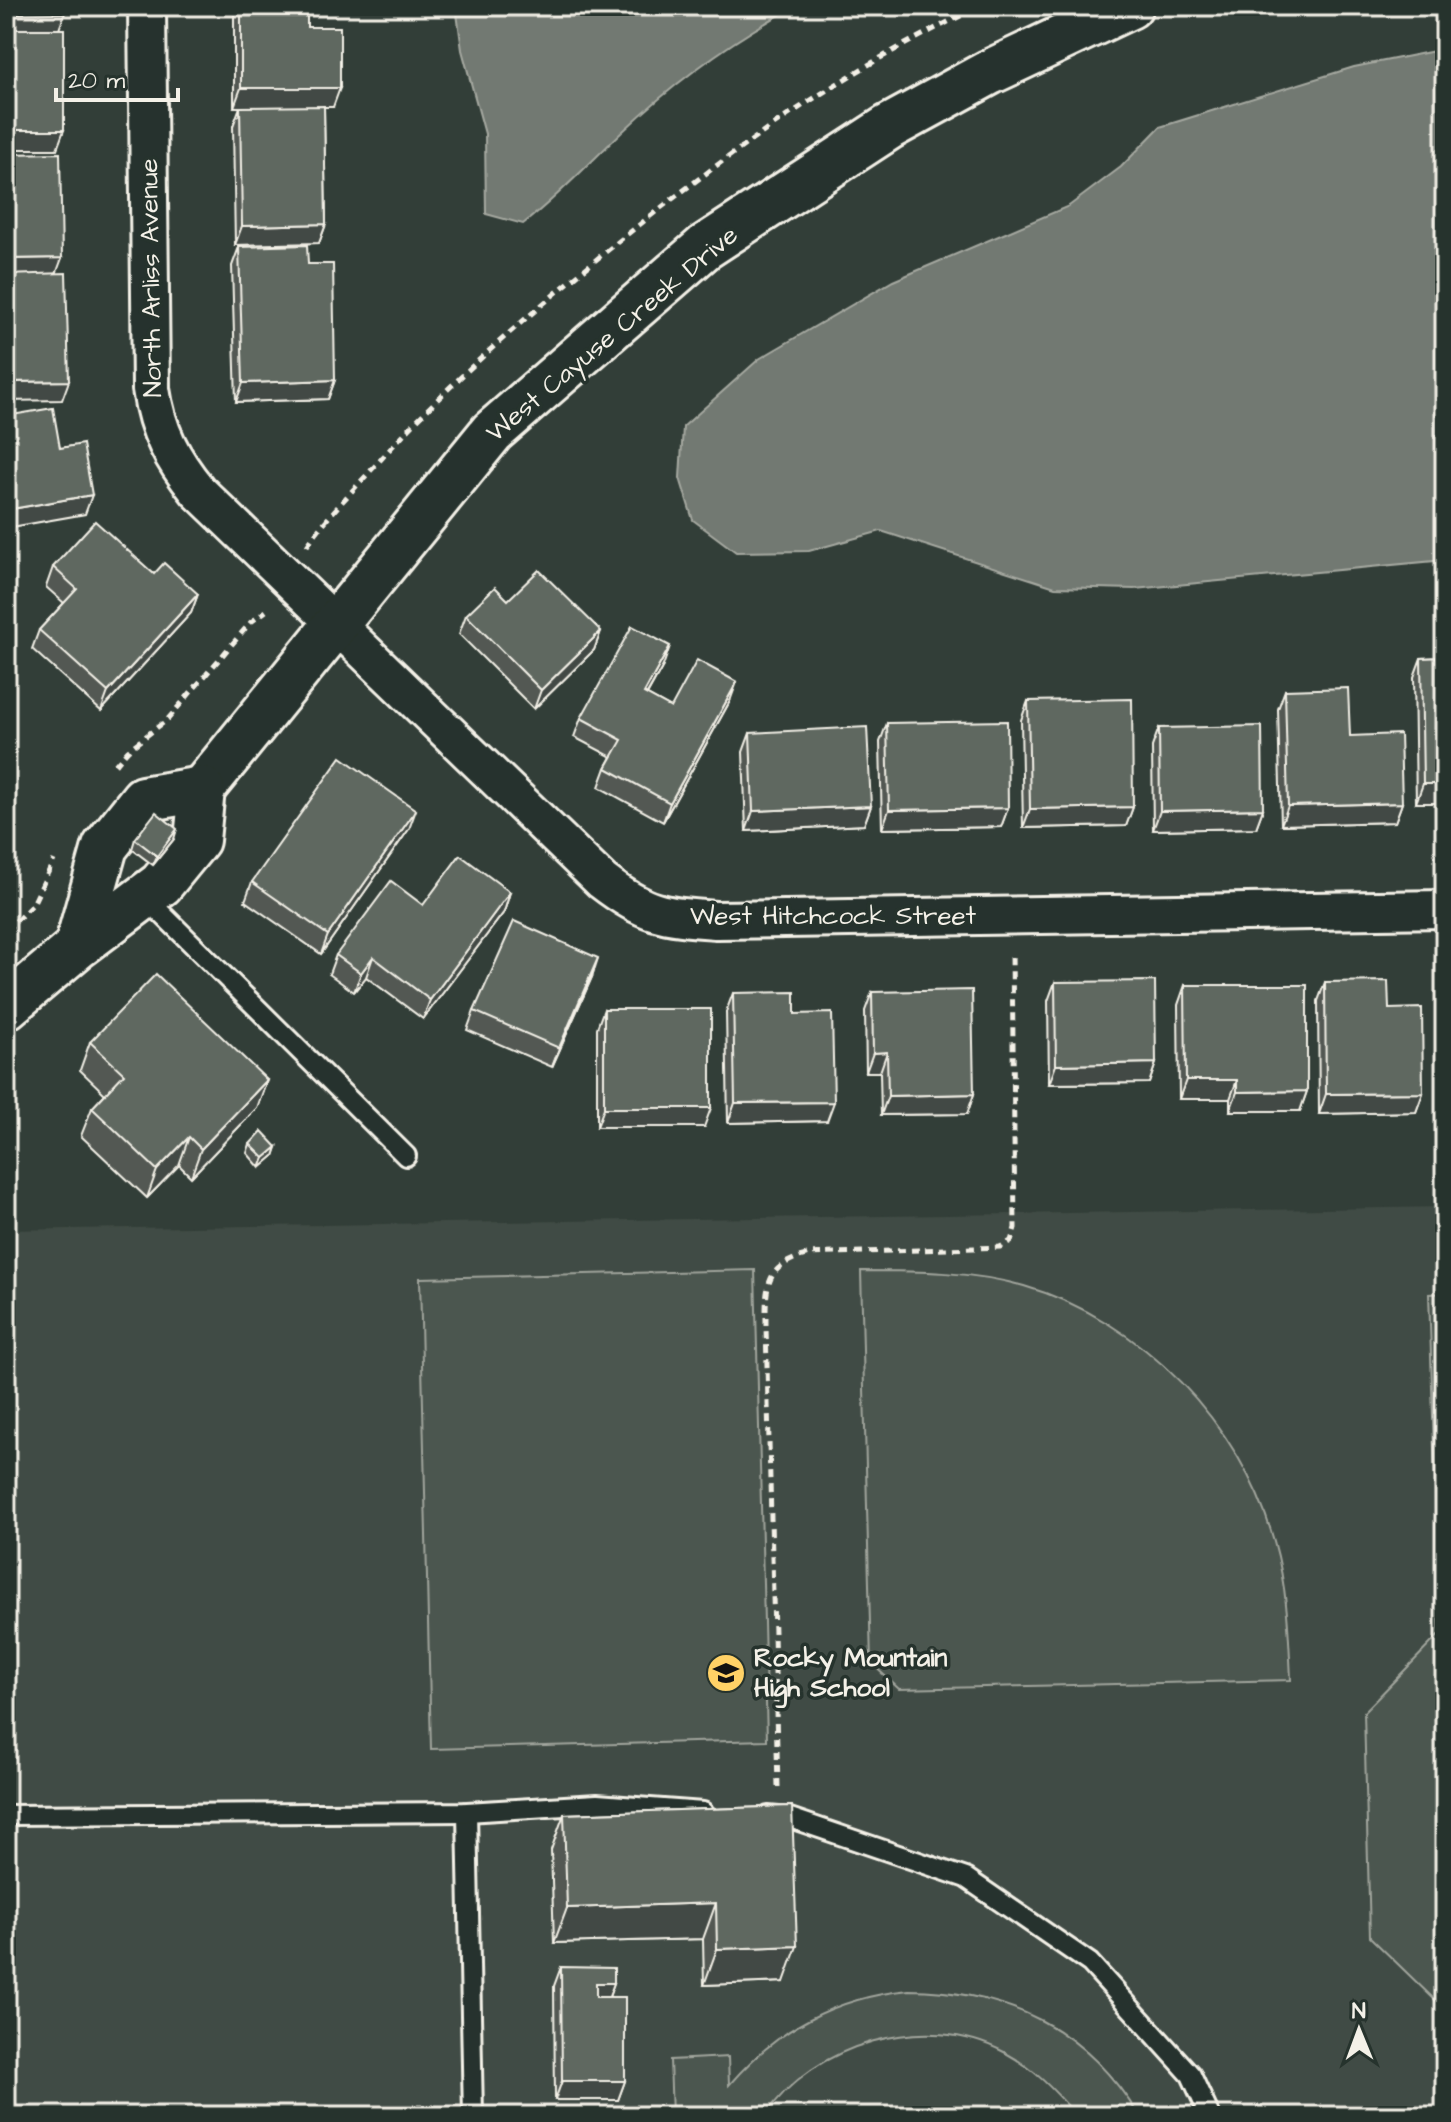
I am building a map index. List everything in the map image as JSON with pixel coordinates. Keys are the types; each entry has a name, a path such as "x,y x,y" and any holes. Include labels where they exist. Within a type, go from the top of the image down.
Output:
{"street":[{"name":"North Arliss Avenue","path":"147,6 151,389 155,417 171,458 198,491 335,623"},
{"name":"West Cayuse Creek Drive","path":"202,789 492,432 705,247 889,127 990,72 1130,6"},
{"name":"West Hitchcock Street","path":"335,623 602,881 629,902 657,915 716,920 1445,909"},
{"path":"6,1007 77,947 161,884 197,840 202,789 143,799 105,847 77,947"}],"lane":[{"path":"145,897 406,1156"},
{"path":"6,1815 467,1812 597,1804 718,1813"},
{"path":"467,1812 473,2116"},
{"path":"749,1815 779,1817 966,1878 1090,1963 1191,2075 1210,2116"}],"path":[{"path":"316,532 421,414 500,340 681,190 798,106 940,25 982,6"},
{"path":"128,750 168,719 251,622 266,611"},
{"path":"6,931 33,904 52,864"},
{"path":"779,1817 766,1327 769,1281 783,1264 809,1254 1000,1247 1011,1241 1015,1228 1011,915"},
{"path":"1389,2116 1445,2111"}],"shaded area":[{"path":"456,6 796,6 727,47 683,79 523,224 486,214 485,134 462,50"},
{"path":"1445,49 1445,560 1134,589 1055,587 881,531 809,551 736,552 693,520 680,478 683,427 759,359 893,281 1069,206 1121,167 1160,127 1354,67"},
{"name":"Rocky Mountain High School","path":"1445,1207 1445,2116 6,2116 6,1230"},
{"path":"755,1270 767,1740 431,1749 420,1278"},
{"path":"861,1271 964,1275 1024,1286 1067,1302 1108,1324 1146,1351 1181,1382 1212,1418 1238,1457 1259,1498 1274,1541 1285,1592 1291,1680 899,1689 871,1663"},
{"path":"1445,1293 1445,2002 1437,2002 1370,1937 1364,1712 1440,1634 1429,1294"},
{"path":"909,1990 980,1998 1012,2007 1042,2021 1095,2060 1139,2116 1077,2116 1044,2081 1015,2058 974,2040 941,2034 907,2035 873,2041 841,2053 811,2070 786,2091 765,2116 672,2116 670,2060 728,2057 729,2085 767,2048 809,2020 856,2000"}],"building":[{"path":"6,6 65,6 65,13 6,14"},
{"path":"241,6 307,6 307,27 340,27 340,88 241,88"},
{"path":"6,29 64,29 64,130 6,130"},
{"path":"324,106 326,224 242,226 240,107"},
{"path":"60,153 62,258 6,259 6,154"},
{"path":"307,245 308,264 333,264 335,380 243,383 239,247"},
{"path":"66,273 69,381 6,382 6,275"},
{"path":"53,408 60,448 83,444 92,495 6,510 6,416"},
{"path":"95,521 154,574 164,563 198,594 108,692 39,630 77,589 53,567"},
{"path":"539,570 601,631 541,690 466,615 495,587 508,600"},
{"path":"632,626 670,646 644,693 671,708 697,660 737,682 670,803 606,768 622,740 581,718"},
{"path":"1445,657 1445,784 1423,784 1421,658"},
{"path":"1348,688 1350,736 1400,734 1402,803 1288,806 1285,690"},
{"path":"1132,699 1133,807 1030,809 1028,701"},
{"path":"1007,721 1008,808 889,810 887,723"},
{"path":"1262,726 1263,809 1160,811 1159,728"},
{"path":"867,727 871,806 753,811 750,733"},
{"path":"341,757 416,810 328,935 252,882"},
{"path":"156,812 177,829 157,856 135,839"},
{"path":"460,855 510,892 430,1000 373,957 361,973 336,955 391,881 423,905"},
{"path":"514,921 598,958 559,1048 474,1011"},
{"path":"156,974 267,1080 201,1149 189,1137 157,1170 92,1108 124,1074 90,1042"},
{"path":"1155,981 1156,1063 1056,1065 1055,982"},
{"path":"1388,981 1389,1009 1422,1008 1423,1093 1326,1094 1325,982"},
{"path":"1185,985 1307,985 1307,1091 1237,1092 1237,1080 1186,1080"},
{"path":"972,990 974,1094 888,1096 887,1052 873,1053 872,992"},
{"path":"795,992 795,1014 832,1013 834,1102 735,1103 733,993"},
{"path":"604,1009 711,1009 711,1108 604,1108"},
{"path":"262,1131 277,1147 264,1158 250,1144"},
{"path":"792,1806 797,1946 717,1949 716,1903 567,1908 564,1814"},
{"path":"561,1967 614,1968 614,1983 596,1983 596,1997 625,1997 625,2081 562,2081"}],"place":[{"name":"Rocky Mountain High School","path":"726,1673"}]}
